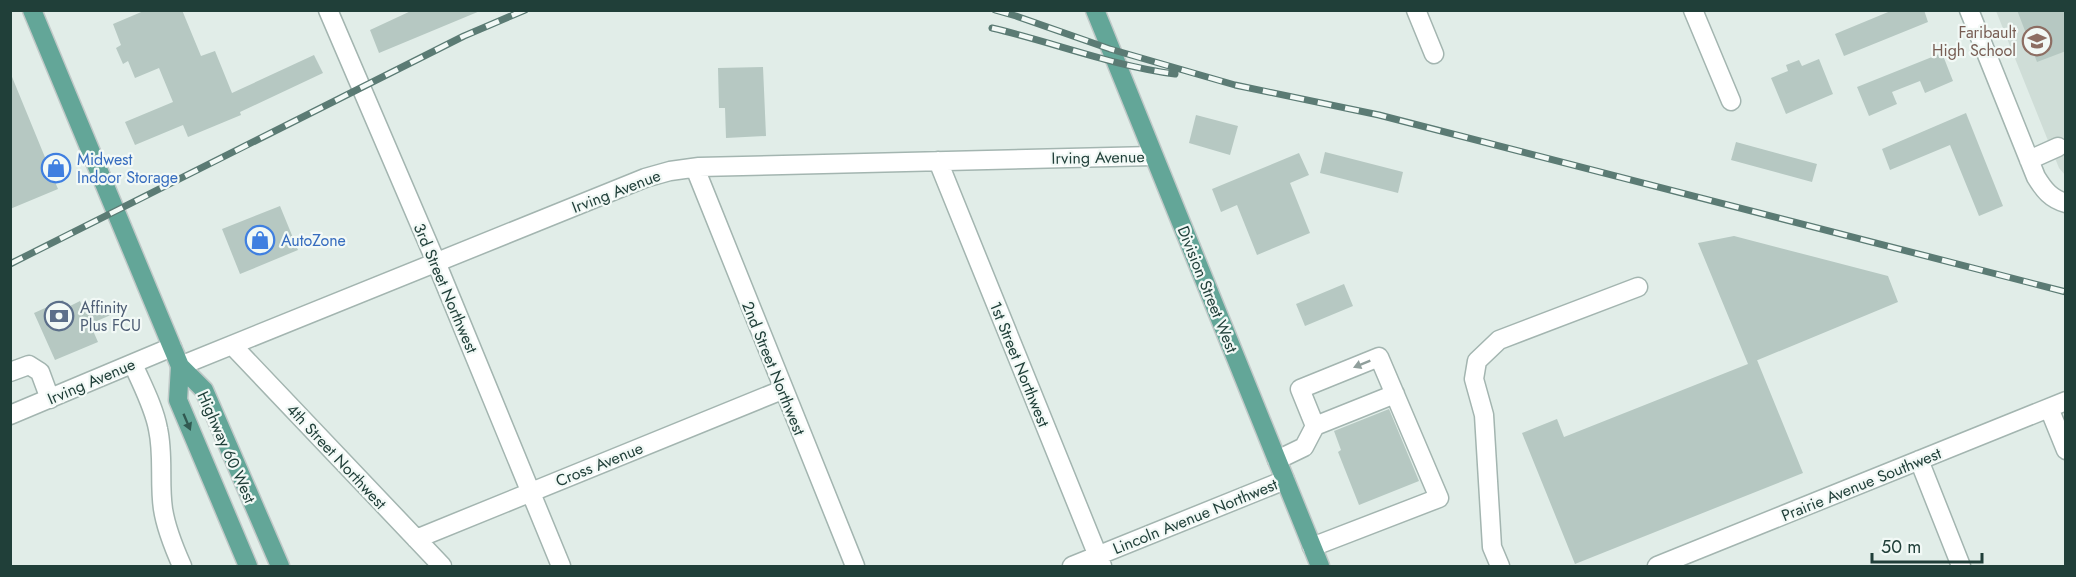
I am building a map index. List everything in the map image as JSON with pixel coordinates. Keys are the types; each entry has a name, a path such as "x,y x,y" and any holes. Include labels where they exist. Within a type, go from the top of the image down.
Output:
{"main road":[{"path":"32,10 180,366"},
{"name":"Division Street West","path":"1095,10 1320,567"},
{"name":"Highway 60 West","path":"180,366 178,400 248,567"},
{"name":"Highway 60 West","path":"180,366 204,390 280,567"}],"street":[{"name":"3rd Street Northwest","path":"328,10 436,262 561,567"},
{"path":"1416,10 1434,54"},
{"path":"1693,10 1731,101"},
{"path":"1969,10 2036,177 2045,191 2058,201 2066,203"},
{"path":"2029,159 2058,147"},
{"name":"Irving Avenue","path":"180,366 645,178 670,171 695,168 938,160 1153,156"},
{"name":"1st Street Northwest","path":"938,160 1100,561"},
{"name":"2nd Street Northwest","path":"695,168 782,390 855,567"},
{"path":"1500,567 1492,547 1484,415 1474,379 1477,361 1499,340 1638,287"},
{"name":"4th Street Northwest","path":"232,345 442,567"},
{"name":"Irving Avenue","path":"10,415 172,347"},
{"path":"1312,547 1439,498 1379,357 1300,389 1315,426"},
{"path":"133,364 150,402 158,428 162,454 162,507 168,532 182,567"},
{"path":"10,372 29,365 40,372 50,399"},
{"name":"Cross Avenue","path":"416,539 782,390"},
{"path":"1277,460 1304,447 1315,426 1395,394"},
{"path":"2057,404 2066,450"},
{"name":"Prairie Avenue Southwest","path":"1657,567 2057,404"},
{"path":"1919,460 1961,567"},
{"name":"Lincoln Avenue Northwest","path":"1072,567 1100,561 1285,480"}],"shaded area":[{"name":"Faribault High School","path":"1996,11 2065,11 2065,175 2059,168"}],"building":[{"path":"146,10 182,10 201,56 215,51 232,93 314,55 323,73 240,112 241,115 188,137 183,125 135,145 125,122 173,102 159,68 135,78 128,61 123,64 116,48 121,45 113,24"},
{"path":"413,10 480,11 379,53 370,30"},
{"path":"1893,10 1924,10 1928,22 1844,56 1835,34"},
{"path":"2017,10 2066,10 2066,51 2037,62"},
{"path":"1942,53 1953,81 1925,93 1920,81 1892,92 1897,104 1869,116 1857,87"},
{"path":"1819,59 1833,94 1786,114 1771,78 1788,71 1786,65 1799,60 1802,66"},
{"path":"763,67 766,136 726,138 725,108 719,108 718,68"},
{"path":"10,72 58,189 10,209"},
{"path":"1966,113 2003,206 1979,216 1950,145 1890,170 1882,149"},
{"path":"1196,115 1238,126 1230,155 1189,143"},
{"path":"1736,142 1817,164 1812,182 1731,160"},
{"path":"1325,152 1403,172 1398,193 1320,173"},
{"path":"1299,153 1309,175 1290,183 1310,233 1257,255 1237,205 1221,212 1212,189"},
{"name":"AutoZone","path":"280,206 298,250 240,274 222,229"},
{"path":"1734,236 1888,276 1898,302 1757,360 1803,473 1575,564 1522,433 1557,419 1564,437 1748,364 1698,243"},
{"path":"1344,284 1353,306 1305,326 1296,304"},
{"path":"63,300 66,308 80,301 86,314 109,305 113,314 90,324 98,342 55,360 34,313"},
{"path":"1389,409 1419,481 1359,505 1338,452 1341,450 1334,431"}],"railway":[{"path":"10,264 464,36 525,10"},
{"path":"995,10 1110,49 1235,85 1379,115 2066,292"},
{"path":"992,28 1106,60 1175,74"}],"place":[{"name":"Faribault High School","path":"2037,41"},
{"name":"Midwest Indoor Storage","path":"56,168"},
{"name":"AutoZone","path":"260,240"},
{"name":"Affinity Plus FCU","path":"59,316"}]}
